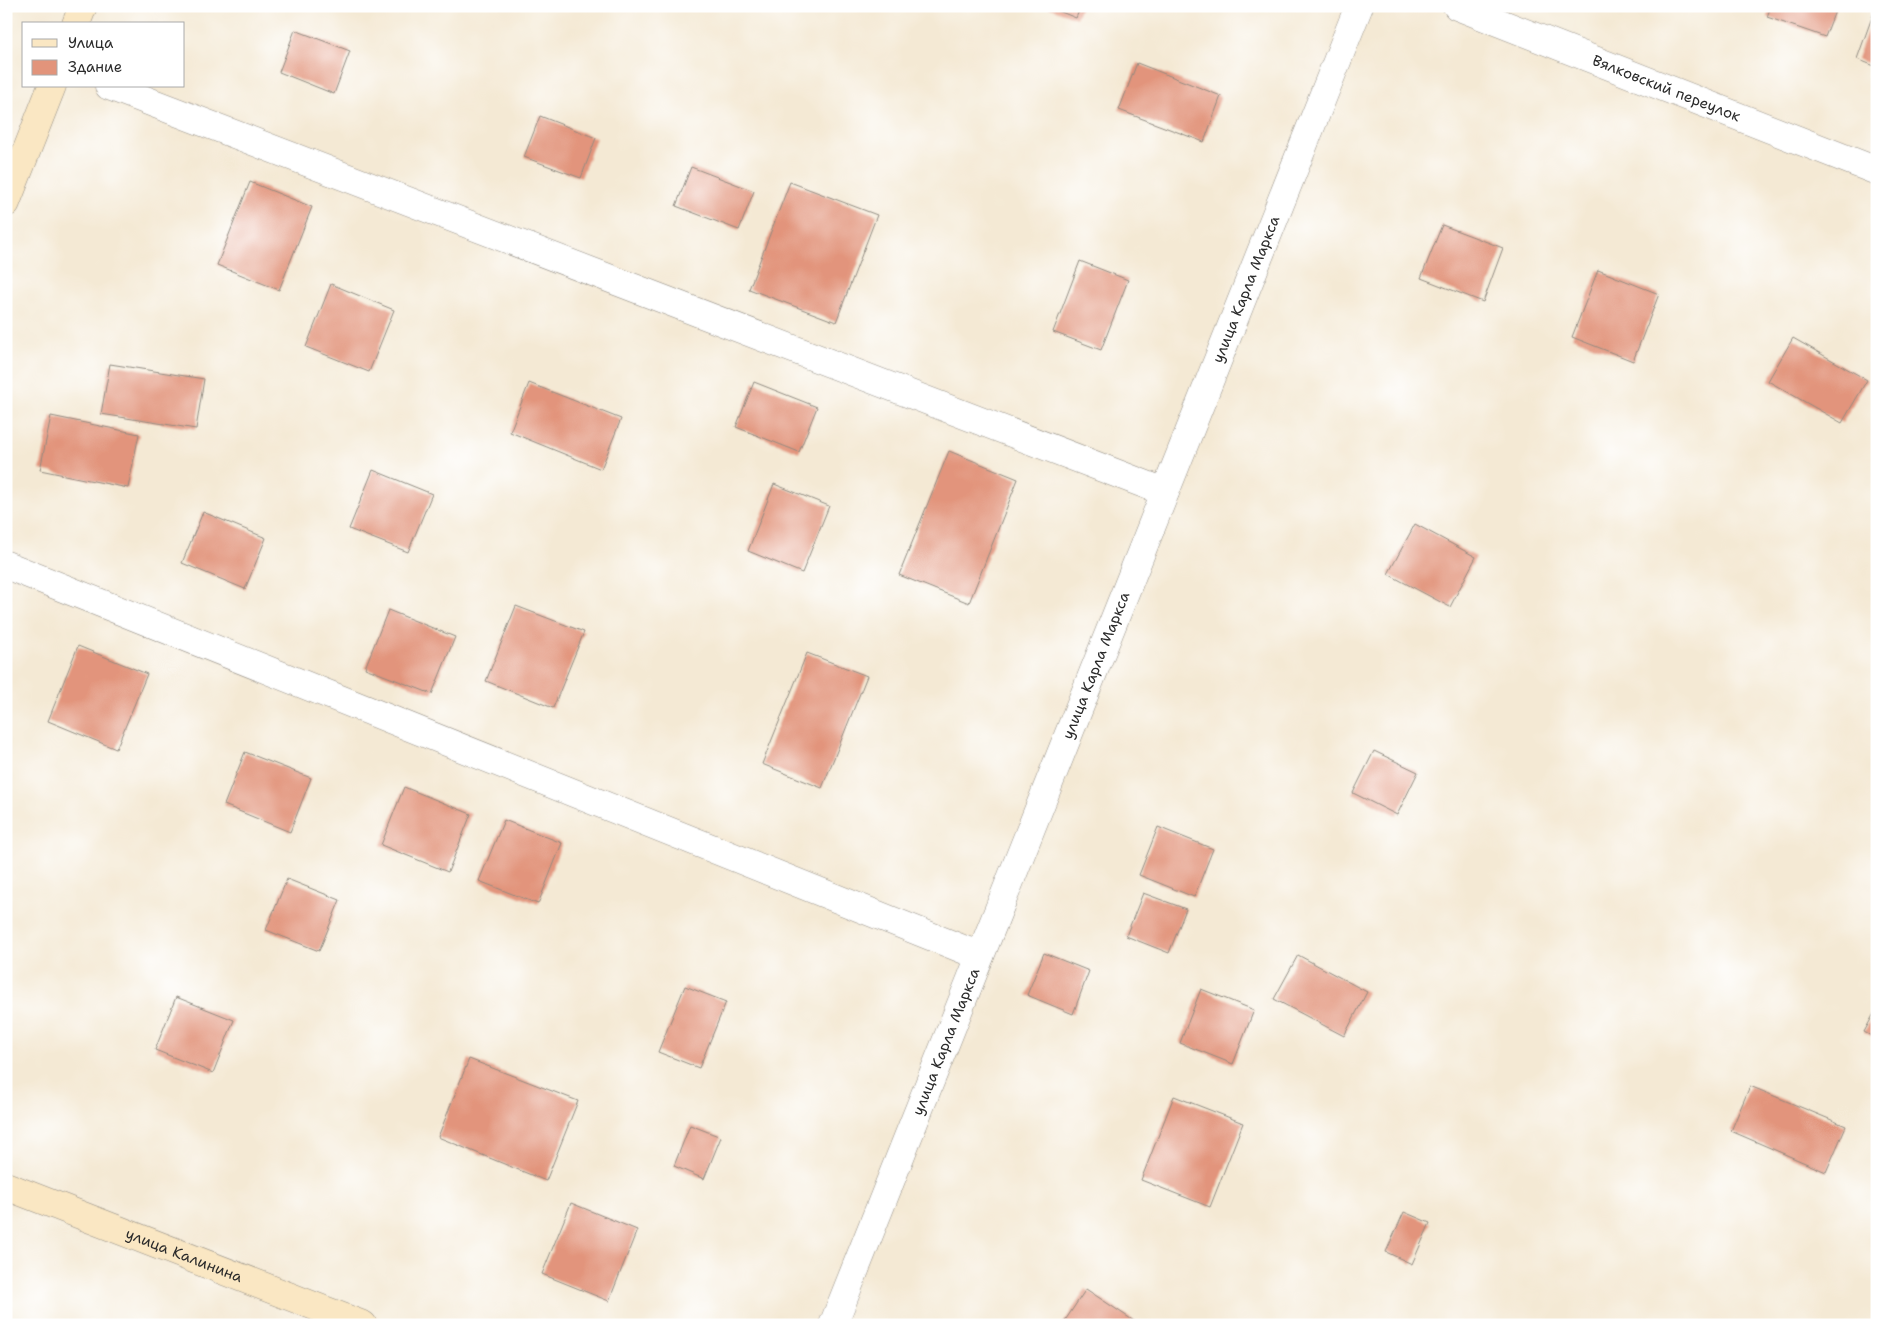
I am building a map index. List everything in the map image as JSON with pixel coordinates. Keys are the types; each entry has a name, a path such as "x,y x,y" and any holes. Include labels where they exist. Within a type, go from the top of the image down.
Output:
{"street":[{"path":"77,22 83,6"},
{"name":"улица Карла Маркса","path":"833,1325 1359,6"},
{"name":"Вялковский переулок","path":"1457,6 1877,171"},
{"path":"6,203 51,88"},
{"path":"114,88 1165,492"},
{"path":"6,565 980,956"},
{"name":"улица Калинина","path":"6,1186 363,1325"}],"building":[{"path":"1046,6 1081,6 1076,18"},
{"path":"1771,6 1837,6 1825,37 1767,17"},
{"path":"1877,6 1877,67 1857,59"},
{"path":"295,30 350,51 334,94 279,72"},
{"path":"1137,63 1221,96 1204,142 1119,110"},
{"path":"540,116 596,138 581,178 524,157"},
{"path":"691,167 754,191 739,230 676,206"},
{"path":"250,182 312,207 279,290 217,265"},
{"path":"790,182 877,215 836,322 749,289"},
{"path":"1442,225 1503,248 1483,302 1421,278"},
{"path":"1080,261 1128,280 1101,350 1053,332"},
{"path":"1598,270 1659,294 1633,361 1572,337"},
{"path":"331,284 394,310 369,372 306,347"},
{"path":"1793,338 1867,380 1842,423 1768,381"},
{"path":"110,364 204,379 196,429 101,414"},
{"path":"754,382 817,407 799,452 736,427"},
{"path":"529,383 621,419 601,469 510,432"},
{"path":"51,416 139,434 128,488 40,470"},
{"path":"949,451 1018,479 969,603 899,575"},
{"path":"373,470 432,494 408,552 349,529"},
{"path":"774,484 829,506 802,573 748,551"},
{"path":"203,512 266,538 245,589 182,563"},
{"path":"1415,524 1476,557 1450,607 1388,574"},
{"path":"516,606 584,632 553,708 486,681"},
{"path":"388,610 455,637 432,694 365,668"},
{"path":"78,646 147,674 116,749 48,721"},
{"path":"807,653 867,676 822,788 762,764"},
{"path":"1374,751 1418,772 1397,815 1353,793"},
{"path":"245,752 311,778 290,832 224,805"},
{"path":"404,787 471,814 448,872 381,845"},
{"path":"504,820 562,843 538,904 479,881"},
{"path":"1158,827 1213,849 1194,897 1139,875"},
{"path":"287,879 340,900 319,951 266,930"},
{"path":"1143,893 1186,909 1169,953 1126,936"},
{"path":"1044,953 1089,971 1073,1014 1027,995"},
{"path":"1298,955 1367,992 1344,1036 1274,999"},
{"path":"685,986 726,1002 699,1068 658,1052"},
{"path":"1201,989 1254,1010 1233,1064 1180,1043"},
{"path":"176,997 234,1020 213,1073 155,1050"},
{"path":"1877,1008 1877,1039 1864,1032"},
{"path":"469,1059 578,1101 546,1181 438,1137"},
{"path":"1750,1086 1846,1126 1826,1172 1731,1131"},
{"path":"1174,1096 1243,1123 1210,1207 1141,1180"},
{"path":"690,1125 721,1137 704,1179 674,1166"},
{"path":"571,1203 637,1230 609,1301 542,1274"},
{"path":"1404,1212 1430,1223 1412,1264 1386,1252"},
{"path":"1086,1289 1140,1325 1062,1325"}]}
